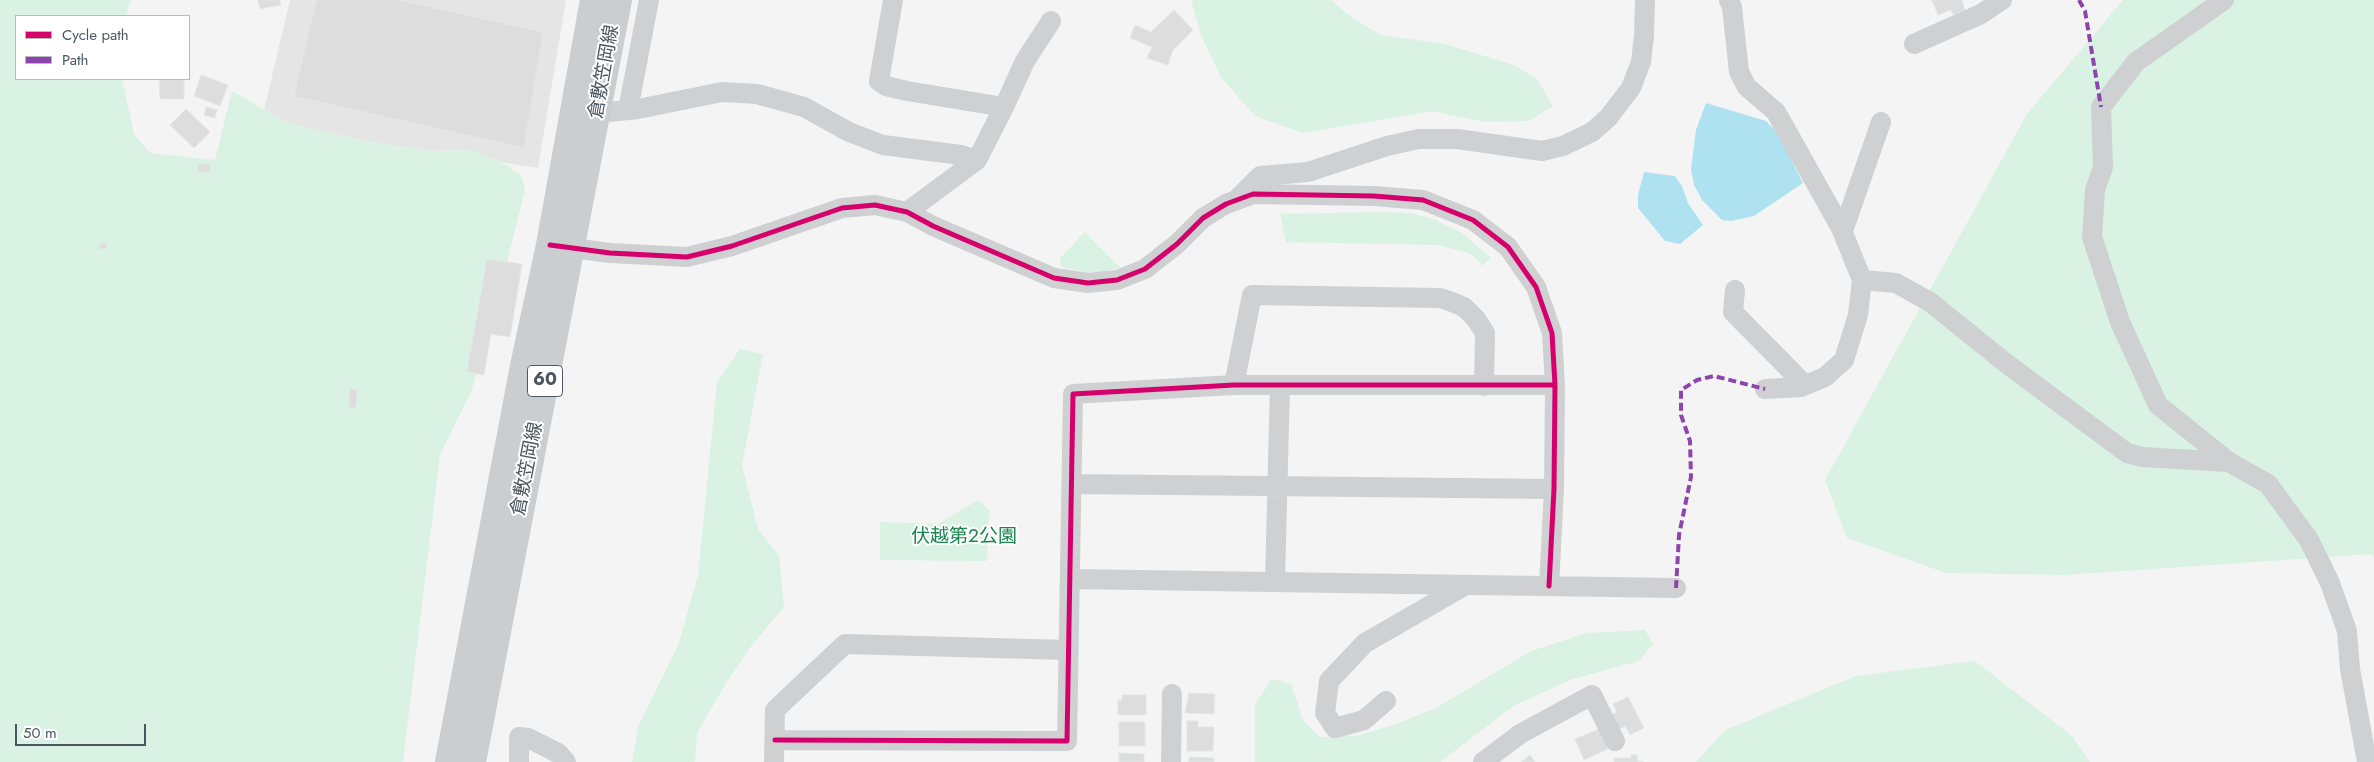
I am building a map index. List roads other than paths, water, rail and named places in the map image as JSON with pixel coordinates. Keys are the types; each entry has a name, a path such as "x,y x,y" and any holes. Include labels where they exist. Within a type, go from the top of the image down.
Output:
{"main road":[{"name":"倉敷笠岡線","path":"472,762 560,247 594,0"},
{"name":"倉敷笠岡線","path":"449,762 524,366 598,113 618,0"}],"street":[{"path":"628,110 649,0"},
{"path":"893,0 879,81 886,86 907,91 1004,107"},
{"path":"1236,201 1260,176 1308,172 1387,146 1419,139 1457,140 1542,151 1563,146 1592,132 1608,118 1631,88 1642,53 1645,0"},
{"path":"1729,0 1732,8 1739,72 1747,87 1776,112 1843,231 1862,280 1858,315 1844,360 1825,377 1805,385 1765,389"},
{"path":"1914,44 1982,14 2002,0"},
{"path":"2224,0 2136,62 2101,107 2103,167 2095,190 2092,236 2120,322 2158,405 2229,462 2268,484 2309,540 2330,584 2346,630 2350,669 2367,762"},
{"path":"907,212 977,160 1025,61 1051,21"},
{"path":"598,113 628,110 722,92 757,94 804,107 849,132 883,145 961,155 977,160"},
{"path":"1843,231 1881,122"},
{"path":"560,247 687,257 732,246 842,208 875,205 907,212 933,226 1054,278 1088,283 1117,280 1144,269 1177,244 1203,218 1253,194 1374,196 1424,200 1473,220 1508,247 1536,287 1552,333 1555,385 1554,490 1549,586"},
{"path":"1862,280 1896,283 1930,302 2007,364 2127,453 2142,457 2229,462"},
{"path":"1735,290 1733,312 1805,385"},
{"path":"1234,385 1252,295 1440,298 1452,302 1464,307 1476,319 1485,333 1484,386"},
{"path":"775,740 1067,741 1073,394 1234,385 1555,385"},
{"path":"1275,582 1280,385"},
{"path":"1072,484 1554,490"},
{"path":"1070,580 1676,588"},
{"path":"1386,701 1364,720 1335,728 1325,713 1329,681 1365,643 1466,585"},
{"path":"774,762 775,710 845,644 1068,650"},
{"path":"1170,762 1172,694"},
{"path":"1483,762 1520,734 1592,696 1615,742"},
{"path":"519,762 519,737 528,738 558,753 566,762"}],"water":[{"path":"1706,103 1766,121 1777,132 1803,183 1754,216 1731,221 1722,220 1702,200 1694,185 1691,169 1696,130"},
{"path":"1644,172 1675,176 1682,186 1688,203 1703,225 1680,244 1665,241 1638,208 1638,195"}],"park label":[{"name":"伏越第2公園","path":"964,537"}]}
